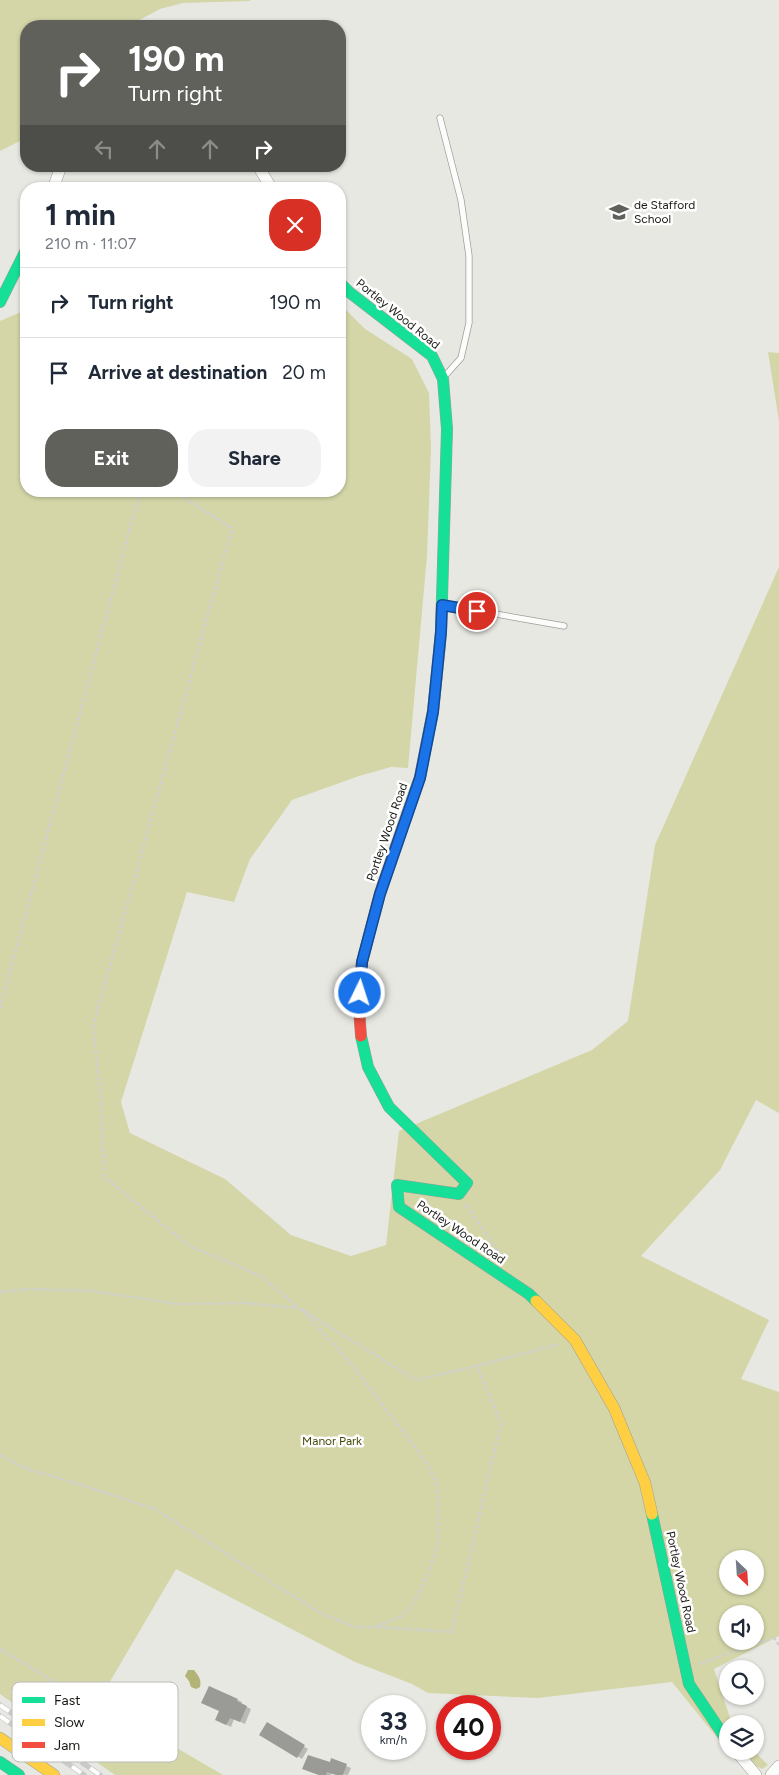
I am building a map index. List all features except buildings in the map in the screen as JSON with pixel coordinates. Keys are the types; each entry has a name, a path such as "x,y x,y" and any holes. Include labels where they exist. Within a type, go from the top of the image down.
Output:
{"main road":[{"path":"0,302 20,262"},
{"name":"Portley Wood Road","path":"346,290 432,356 443,379 447,429 441,632 433,712 420,778 378,902 362,962 359,1008 361,1039 368,1067 389,1107 467,1183 459,1194 397,1185 399,1207 529,1294 575,1340 614,1408 645,1483 689,1684 719,1729"},
{"path":"0,1738 12,1746"},
{"path":"0,1762 17,1774"},
{"path":"35,1762 54,1775"}],"street":[{"path":"744,1760 756,1775"},
{"path":"771,1775 779,1766"}],"lane":[{"path":"440,118 461,200 469,256 469,323 461,358 443,379"},
{"path":"442,605 564,626"}],"path":[{"path":"0,1008 138,497"},
{"path":"183,497 232,528 93,1027 101,1096 104,1177 188,1245 261,1276 299,1308 350,1362 421,1455 436,1480 440,1513 438,1542 428,1574 412,1606 400,1616 375,1627"},
{"path":"459,1194 503,1258"},
{"path":"0,1292 29,1289 93,1291 177,1304 246,1303 299,1308 416,1380 575,1340"},
{"path":"0,1455 27,1469 154,1509 322,1614 356,1627 452,1632 501,1423 477,1366"},
{"path":"686,1668 757,1642 774,1638 779,1645"},
{"path":"0,1649 55,1682"}],"green space":[{"path":"0,0 250,0 183,3 160,9 139,20 20,20 20,141 0,151"},
{"name":"Manor Park","path":"346,310 365,329 412,359 429,393 431,448 427,556 408,768 391,767 359,776 292,800 250,859 234,902 187,892 121,1102 130,1133 225,1179 291,1235 351,1256 386,1245 399,1131 592,1050 628,1021 655,845 779,567 779,1113 756,1100 720,1170 641,1256 769,1320 741,1379 779,1392 779,1636 764,1644 764,1605 719,1605 719,1650 751,1650 732,1660 719,1660 719,1666 714,1669 719,1684 719,1705 726,1705 729,1715 719,1715 719,1740 672,1682 538,1698 428,1693 412,1684 355,1662 176,1569 110,1682 12,1682 12,1702 0,1694 0,321 20,312 20,497 346,497"},
{"path":"768,352 779,353 779,421"},
{"path":"178,1749 223,1775 115,1775 97,1762 178,1762"},
{"path":"745,1760 763,1760 768,1765 762,1769"}],"shaded area":[{"path":"188,1670 194,1670 197,1674 200,1680 200,1687 196,1689 191,1687 185,1676"}],"railway":[{"path":"0,1705 12,1713"},
{"path":"0,1716 12,1724"},
{"path":"65,1762 84,1775"},
{"path":"81,1762 100,1775"}],"traffic: fast":[{"path":"0,302 20,262"},
{"path":"346,289 432,356 443,379 447,429 439,654"},
{"path":"361,1036 368,1067 389,1107 467,1183 459,1194 397,1185 399,1207 529,1294 536,1301"},
{"path":"652,1514 689,1684 719,1729"},
{"path":"0,1762 19,1775"}],"traffic: slow":[{"path":"403,826 420,777 433,711 439,654"},
{"path":"536,1301 575,1340 614,1408 645,1483 652,1514"},
{"path":"0,1738 12,1746"},
{"path":"35,1762 54,1775"}],"traffic: jam":[{"path":"361,1036 359,1009 362,962 380,893 403,826"}],"place":[{"name":"de Stafford School","path":"619,212"}],"route":[{"path":"360,993 362,962 380,894 420,778 433,712 442,605 477,611"}]}
